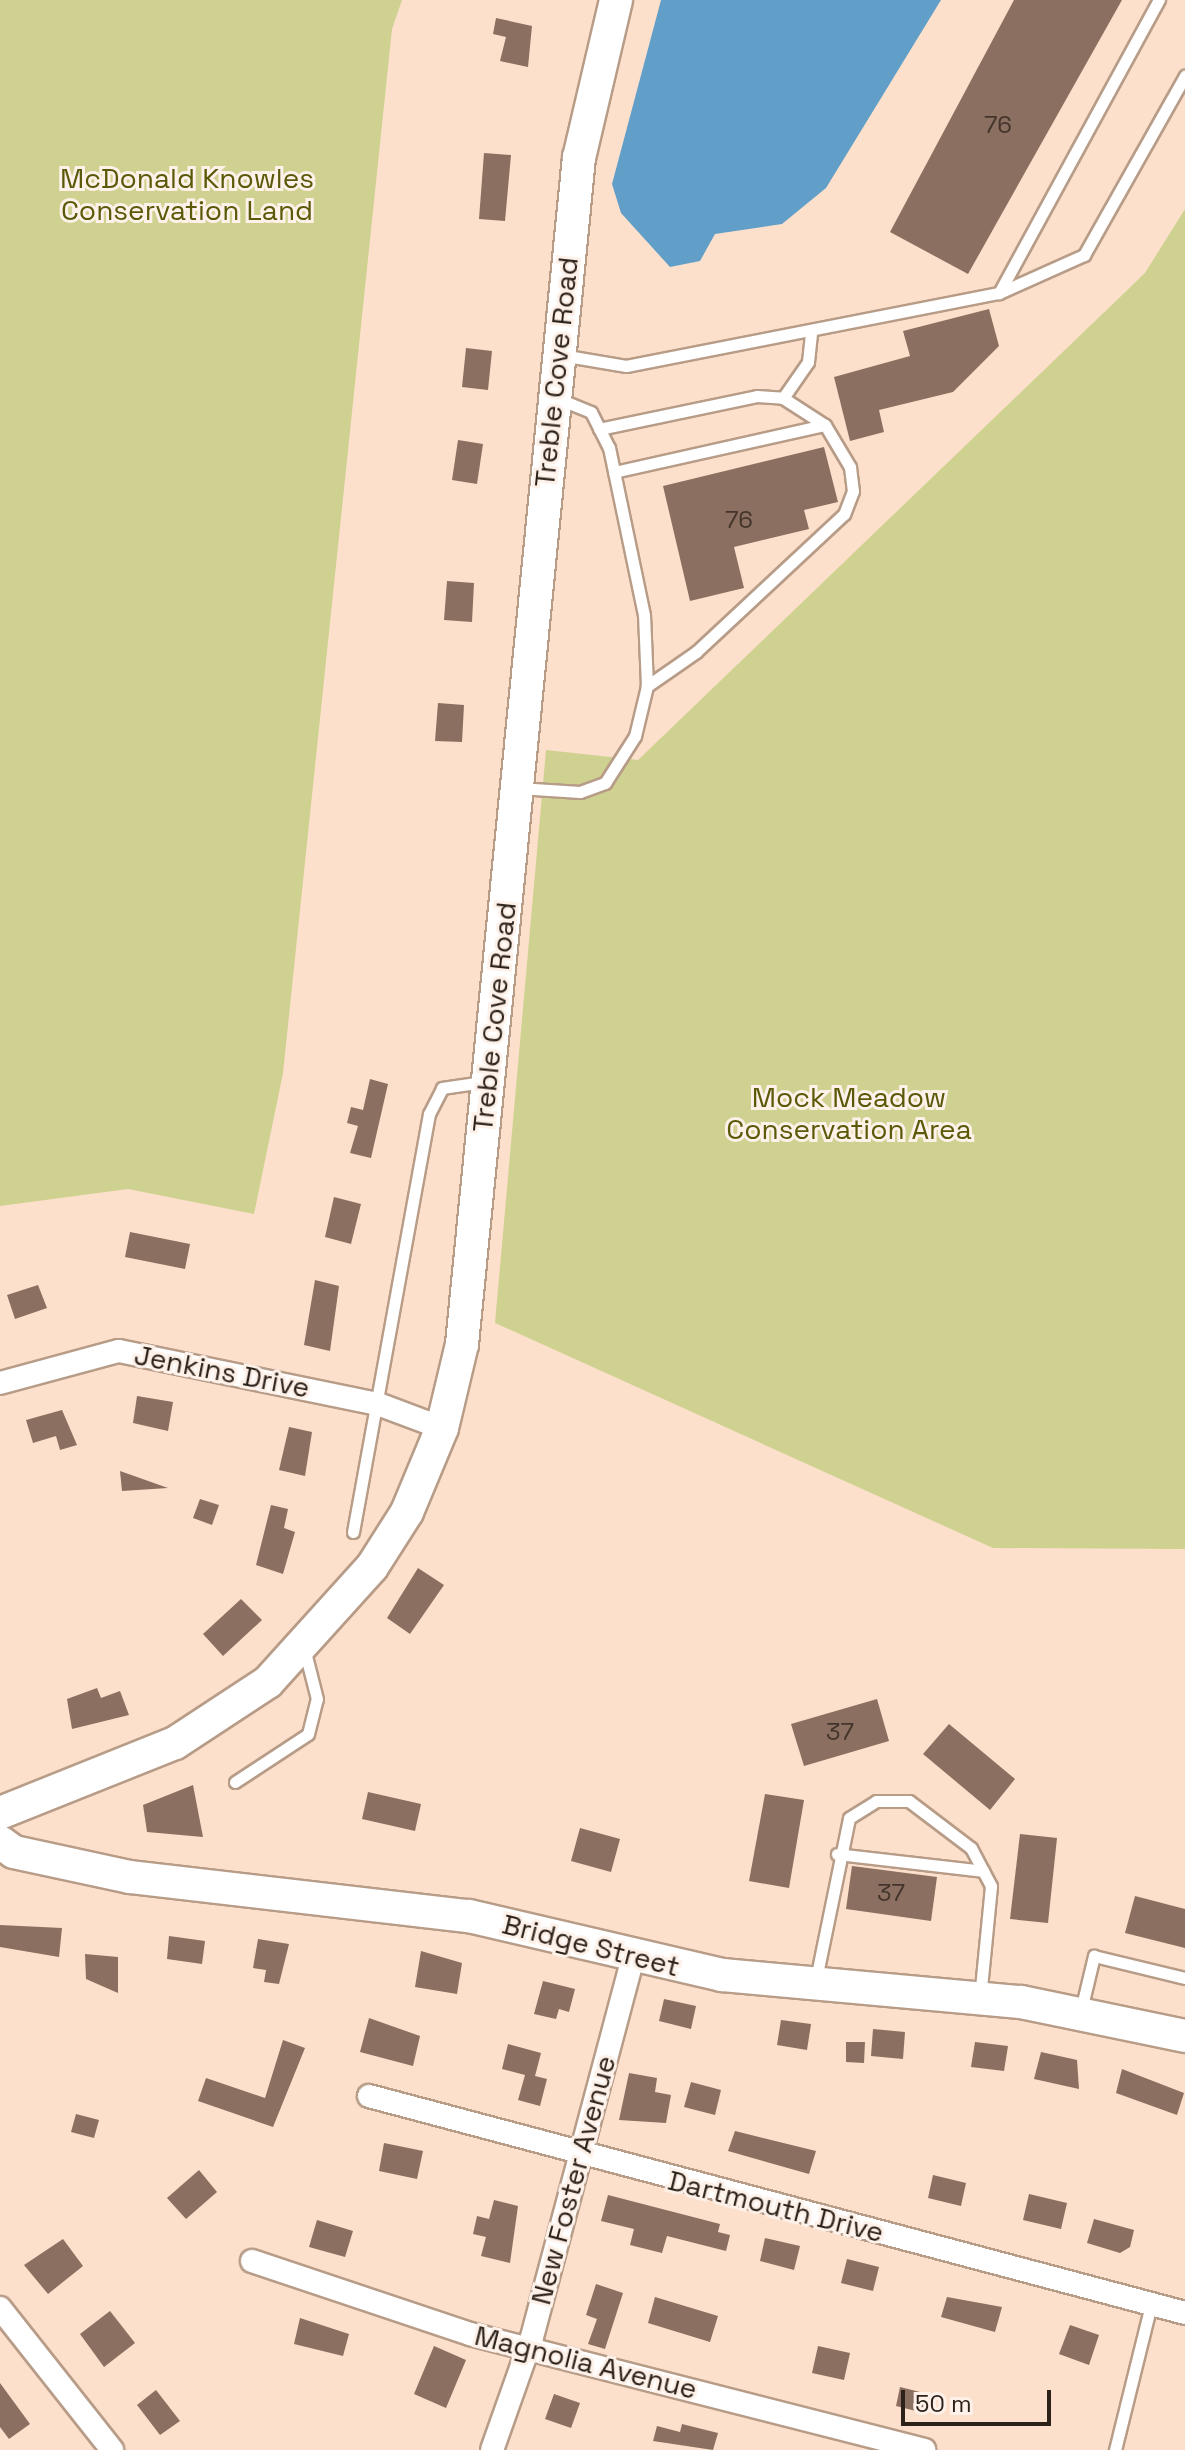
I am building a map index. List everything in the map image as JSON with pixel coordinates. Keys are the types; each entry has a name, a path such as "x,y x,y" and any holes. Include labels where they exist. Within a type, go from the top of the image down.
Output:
{"main road":[{"name":"Treble Cove Road","path":"0,1813 175,1743 268,1682 304,1647 407,1512 442,1428 462,1344 557,354 579,158 616,0"},
{"name":"Bridge Street","path":"0,1842 14,1852 101,1872 469,1916 722,1975 980,1998 1185,2036"}],"street":[{"name":"Jenkins Drive","path":"0,1383 119,1351 378,1404 442,1428"},
{"name":"New Foster Avenue","path":"492,2450 529,2345 634,1953"},
{"name":"Dartmouth Drive","path":"369,2096 580,2155 1185,2313"},
{"name":"Magnolia Avenue","path":"252,2261 470,2334 529,2345 924,2450"},
{"path":"0,2308 112,2450"}],"lane":[{"path":"999,293 1159,0"},
{"path":"557,354 626,366 999,293 1084,255 1185,76"},
{"path":"783,398 808,362 811,332"},
{"path":"599,429 757,396 783,398 825,425 850,467 853,491 844,514 696,652 647,686"},
{"path":"517,787 580,792 605,783 635,736 647,686 644,615 614,472 591,412 553,398"},
{"path":"614,472 825,425"},
{"path":"353,1532 429,1114 442,1088 488,1081"},
{"path":"235,1782 308,1734 317,1699 304,1647"},
{"path":"816,1982 837,1854 849,1818 876,1801 909,1801 971,1848 991,1886 980,1998"},
{"path":"837,1854 983,1871"},
{"path":"1080,2015 1094,1956 1185,1978"},
{"path":"1115,2450 1151,2304"}],"green space":[{"name":"McDonald Knowles Conservation Land","path":"0,0 402,0 392,29 283,1073 254,1214 128,1189 0,1206"},
{"name":"Mock Meadow Conservation Area","path":"1185,209 1185,1549 993,1548 495,1323 546,750 638,760 1145,273"}],"water":[{"path":"661,0 941,0 826,188 782,224 715,234 700,261 670,267 621,213 612,184"}],"building":[{"path":"1014,0 1122,0 968,274 890,232"},
{"path":"496,18 532,26 528,67 500,61 506,37 493,34"},
{"path":"484,153 511,155 505,221 479,219"},
{"path":"989,309 999,346 953,392 879,410 884,432 850,441 834,377 910,356 903,331"},
{"path":"466,348 492,351 488,390 462,387"},
{"path":"458,440 483,444 477,484 452,480"},
{"path":"824,447 838,502 804,510 809,529 734,547 744,588 690,601 663,486"},
{"path":"447,581 474,583 472,622 444,620"},
{"path":"438,703 464,705 462,742 435,741"},
{"path":"370,1079 388,1084 371,1158 350,1153 358,1126 347,1123 351,1107 363,1110"},
{"path":"334,1197 361,1204 351,1244 325,1237"},
{"path":"130,1232 190,1244 185,1269 125,1257"},
{"path":"315,1280 339,1286 330,1351 304,1345"},
{"path":"38,1285 47,1308 15,1319 7,1295"},
{"path":"137,1396 173,1402 168,1431 133,1423"},
{"path":"62,1410 77,1445 60,1450 56,1436 33,1443 26,1420"},
{"path":"289,1427 312,1432 305,1476 279,1470"},
{"path":"120,1471 168,1488 122,1491"},
{"path":"200,1499 219,1505 212,1525 193,1518"},
{"path":"271,1505 288,1509 284,1528 295,1532 283,1574 256,1565"},
{"path":"418,1568 444,1585 410,1634 387,1618"},
{"path":"241,1599 262,1620 223,1656 203,1634"},
{"path":"97,1688 101,1698 120,1691 129,1715 72,1729 67,1699"},
{"path":"877,1699 889,1741 804,1766 791,1724"},
{"path":"949,1724 1015,1779 990,1810 923,1754"},
{"path":"193,1785 203,1837 147,1832 143,1805"},
{"path":"368,1792 421,1804 415,1831 362,1819"},
{"path":"765,1794 804,1800 789,1888 749,1881"},
{"path":"580,1828 620,1839 611,1872 571,1861"},
{"path":"1020,1834 1057,1838 1048,1923 1010,1919"},
{"path":"852,1866 937,1877 931,1921 846,1909"},
{"path":"1135,1896 1185,1909 1185,1948 1125,1933"},
{"path":"0,1925 62,1928 59,1957 0,1947"},
{"path":"169,1936 205,1941 202,1964 167,1959"},
{"path":"258,1939 289,1944 279,1984 264,1982 266,1970 253,1968"},
{"path":"421,1951 462,1963 457,1994 415,1987"},
{"path":"85,1954 118,1957 118,1993 86,1979"},
{"path":"543,1981 575,1989 569,2012 559,2009 556,2019 534,2014"},
{"path":"664,1999 696,2006 691,2029 659,2021"},
{"path":"369,2018 420,2036 413,2066 360,2052"},
{"path":"781,2020 811,2024 807,2050 777,2045"},
{"path":"873,2029 905,2032 903,2059 871,2056"},
{"path":"283,2040 305,2048 273,2127 198,2101 206,2078 265,2098"},
{"path":"846,2042 865,2042 864,2063 846,2062"},
{"path":"975,2042 1008,2046 1004,2071 971,2067"},
{"path":"508,2044 541,2053 535,2076 547,2079 540,2106 518,2100 525,2075 502,2069"},
{"path":"1041,2052 1077,2060 1079,2089 1034,2079"},
{"path":"1122,2069 1184,2093 1177,2115 1116,2093"},
{"path":"629,2073 657,2078 655,2092 671,2095 666,2123 619,2120"},
{"path":"691,2082 721,2090 715,2115 684,2107"},
{"path":"76,2114 99,2120 94,2138 71,2132"},
{"path":"735,2131 816,2151 809,2174 728,2151"},
{"path":"384,2143 423,2151 417,2179 379,2171"},
{"path":"199,2170 217,2192 186,2219 167,2198"},
{"path":"933,2175 966,2183 961,2206 928,2198"},
{"path":"1029,2194 1067,2203 1061,2229 1023,2220"},
{"path":"608,2195 720,2224 718,2232 730,2235 726,2251 667,2236 662,2253 630,2245 634,2229 601,2221"},
{"path":"494,2200 518,2206 510,2263 481,2256 486,2237 473,2234 477,2216 489,2219"},
{"path":"1094,2219 1134,2230 1130,2247 1120,2253 1087,2243"},
{"path":"317,2220 353,2231 345,2257 309,2247"},
{"path":"765,2238 800,2246 794,2270 760,2261"},
{"path":"63,2239 83,2266 48,2294 24,2265"},
{"path":"847,2259 879,2267 873,2291 841,2283"},
{"path":"596,2284 623,2293 605,2349 588,2344 597,2319 586,2315"},
{"path":"655,2297 718,2316 710,2342 648,2323"},
{"path":"947,2297 1002,2307 995,2332 941,2317"},
{"path":"110,2311 135,2343 104,2367 80,2334"},
{"path":"300,2318 349,2334 343,2356 294,2344"},
{"path":"1070,2325 1099,2335 1089,2365 1059,2354"},
{"path":"434,2346 466,2360 446,2408 414,2394"},
{"path":"818,2346 850,2353 844,2380 812,2373"},
{"path":"0,2383 30,2424 9,2439 0,2427"},
{"path":"900,2387 928,2394 924,2413 896,2406"},
{"path":"156,2390 180,2421 160,2435 137,2405"},
{"path":"554,2394 580,2403 571,2428 545,2419"},
{"path":"682,2424 718,2433 713,2450 653,2441 657,2426 680,2432"}]}
